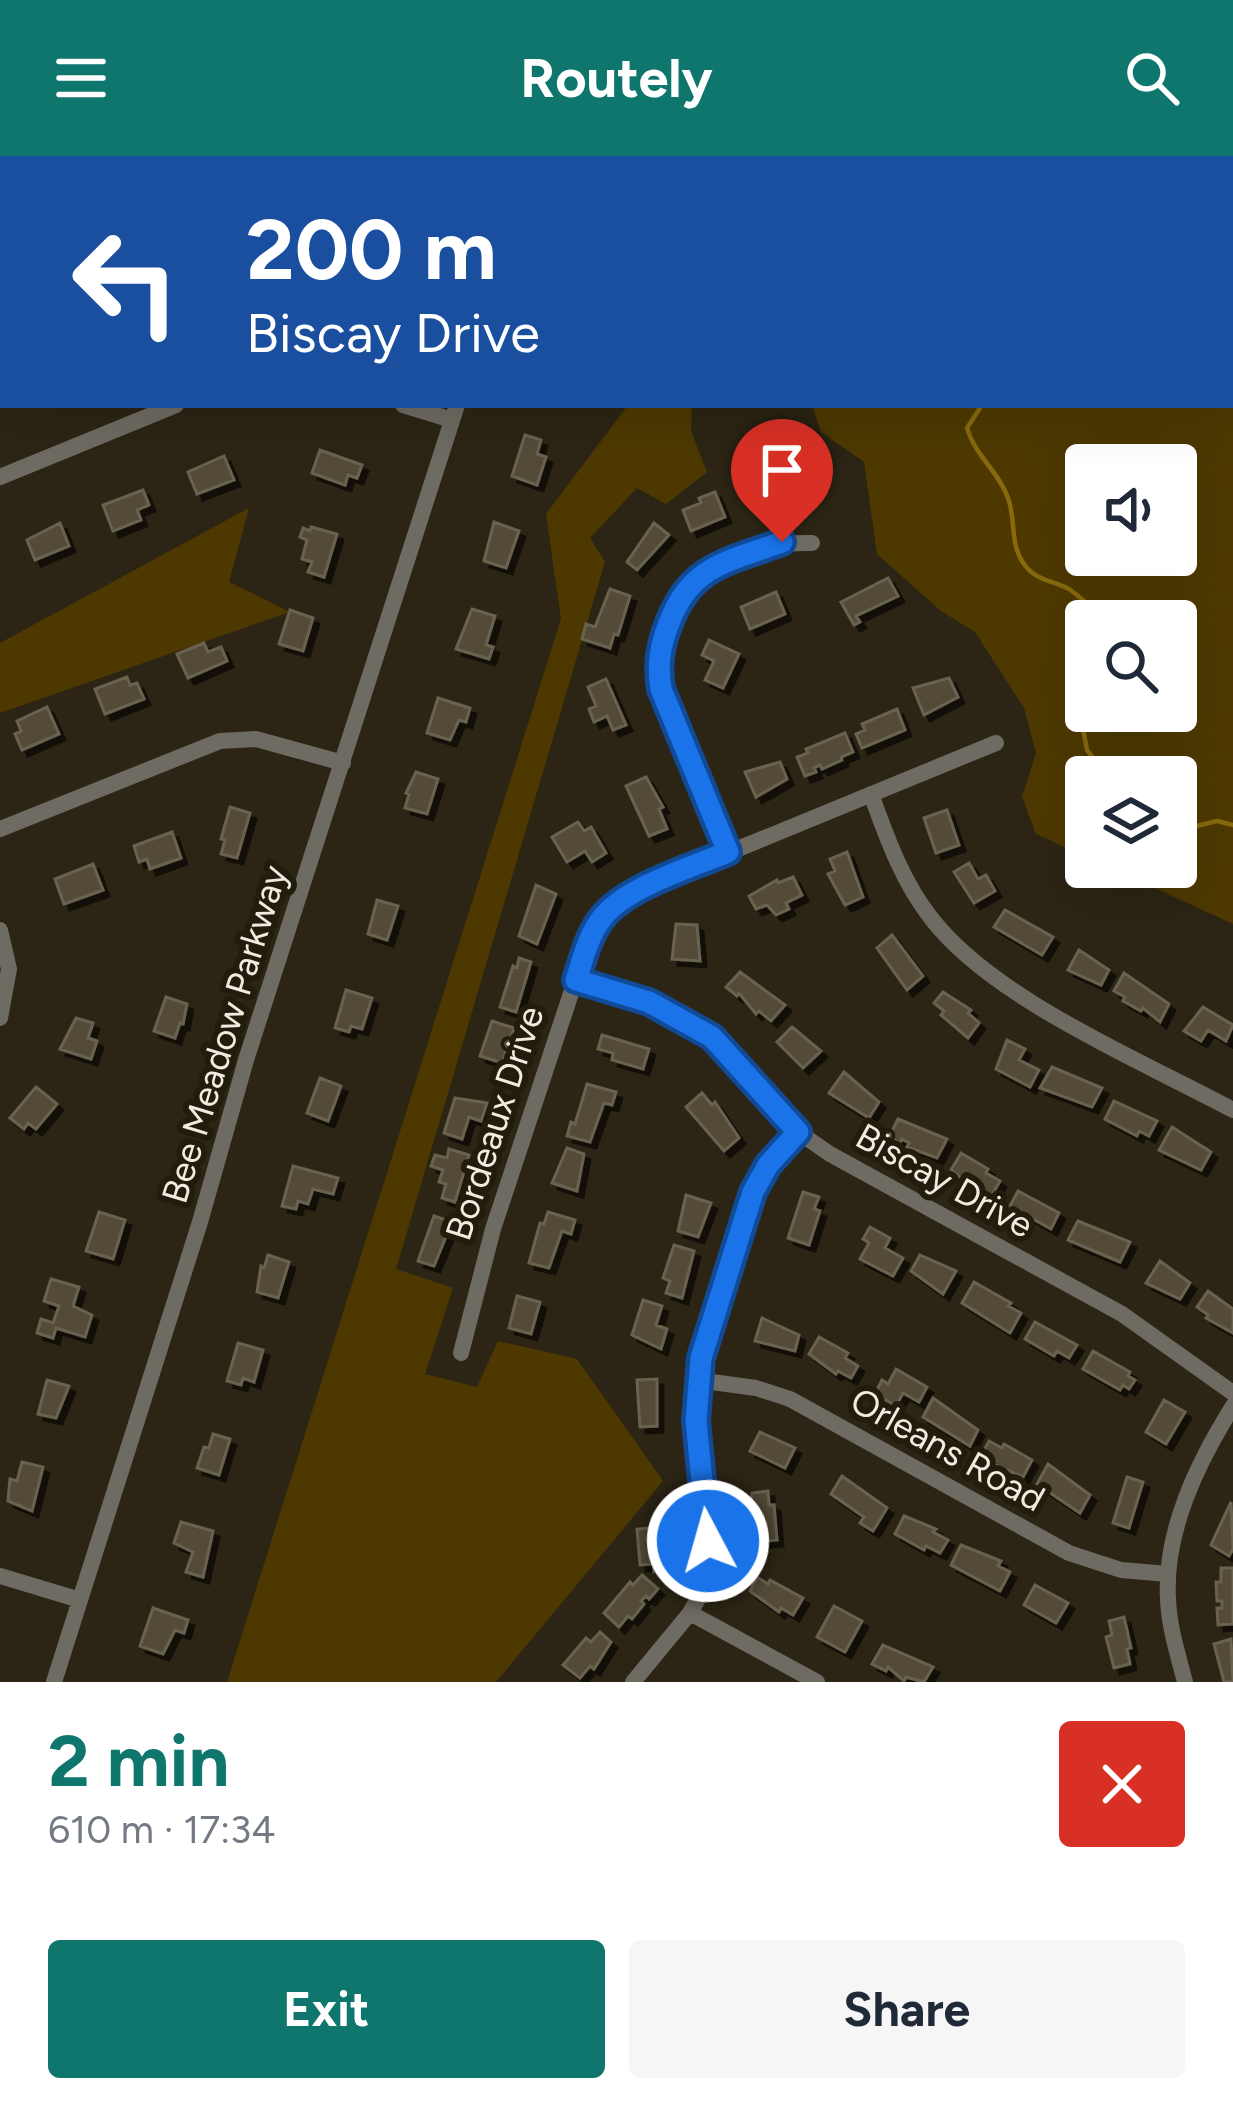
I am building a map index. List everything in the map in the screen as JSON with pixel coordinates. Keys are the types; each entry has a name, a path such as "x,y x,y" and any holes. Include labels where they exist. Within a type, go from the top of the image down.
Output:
{"street":[{"path":"0,477 169,408"},
{"name":"Bee Meadow Parkway","path":"54,1682 454,412"},
{"path":"728,852 661,689 662,642 686,588 706,571 782,542 812,543"},
{"path":"0,829 220,741 256,739 343,763"},
{"name":"Bordeaux Drive","path":"461,1354 493,1229 589,939 603,916 618,903 728,852 996,743"},
{"path":"871,794 909,886 932,919 982,969 1035,1003 1233,1110"},
{"path":"0,930 9,969 0,1018"},
{"name":"Biscay Drive","path":"576,980 649,1002 712,1037 798,1132 868,1179 1121,1314 1233,1393"},
{"path":"633,1682 690,1613 706,1571 697,1380 753,1192 768,1165 798,1132"},
{"name":"Orleans Road","path":"697,1380 756,1388 790,1399 1091,1563 1168,1574"},
{"path":"1184,1682 1168,1601 1176,1523 1233,1406"},
{"path":"0,1576 80,1600"},
{"path":"690,1613 817,1682"}],"shaded area":[{"path":"626,408 692,408 691,431 707,472 666,504 637,488 590,538 605,562 396,1269 453,1288 425,1374 477,1387 498,1341 577,1359 663,1481 496,1682 227,1682 561,619 546,514"},
{"path":"813,408 1233,408 1233,924 1155,888 1197,888 1197,756 1065,756 1065,847 1036,834 1022,797 1036,753 1024,708 975,632 941,611 877,554 864,462 821,432"},
{"path":"249,508 229,582 290,612 0,713 0,643"}],"building":[{"path":"525,435 541,440 537,454 546,457 537,485 512,476"},
{"path":"320,450 362,465 357,478 348,475 345,485 312,473"},
{"path":"224,456 234,480 197,494 188,472"},
{"path":"793,460 801,481 759,496 753,479"},
{"path":"143,490 149,505 137,510 141,520 113,531 103,505"},
{"path":"715,492 725,517 691,531 683,510"},
{"path":"494,522 519,531 506,568 484,561"},
{"path":"60,523 69,546 35,560 27,540"},
{"path":"654,523 669,535 637,570 627,562"},
{"path":"311,527 337,534 324,577 308,572 312,562 302,559 307,540 300,537 303,528 310,531"},
{"path":"888,578 898,596 856,616 860,622 854,625 841,602"},
{"path":"610,589 630,596 610,648 582,639 586,624 595,627"},
{"path":"776,592 785,614 750,629 741,607"},
{"path":"472,609 495,616 486,645 493,647 489,659 456,649"},
{"path":"290,610 313,618 303,651 279,644"},
{"path":"709,640 739,654 723,688 705,680 714,661 702,655"},
{"path":"204,643 208,652 221,647 227,661 188,678 177,654"},
{"path":"127,677 130,685 137,683 144,699 105,714 95,689"},
{"path":"949,678 958,697 924,715 913,688"},
{"path":"606,679 626,725 613,730 607,716 594,722 589,709 596,706 588,687"},
{"path":"438,698 470,708 466,722 459,720 450,740 427,733"},
{"path":"47,707 59,734 22,750 15,734 21,731 17,721"},
{"path":"897,709 905,730 862,748 856,734 865,730 862,724"},
{"path":"845,733 853,752 805,776 797,757"},
{"path":"780,762 787,779 756,797 745,772"},
{"path":"416,772 438,779 427,814 405,808"},
{"path":"646,777 663,807 659,809 667,829 649,836 626,786"},
{"path":"230,807 250,813 237,858 221,854"},
{"path":"947,810 959,845 936,853 924,818"},
{"path":"578,822 584,831 591,827 606,853 592,862 585,851 567,862 552,837"},
{"path":"172,832 181,858 150,869 147,859 139,862 134,846"},
{"path":"847,852 863,897 845,905 828,874 835,871 830,859"},
{"path":"969,863 978,879 986,875 995,891 974,903 954,872"},
{"path":"93,864 103,890 64,904 55,879"},
{"path":"793,877 802,895 786,903 789,909 776,915 767,905 756,909 749,896"},
{"path":"536,885 556,894 537,944 519,936"},
{"path":"377,900 398,906 387,940 368,934"},
{"path":"1005,910 1053,937 1042,955 994,927"},
{"path":"676,924 697,925 700,961 672,959"},
{"path":"892,935 923,976 907,990 877,948"},
{"path":"1079,950 1109,970 1101,985 1068,970"},
{"path":"519,958 531,962 516,1012 500,1007"},
{"path":"740,972 785,1005 771,1021 726,987"},
{"path":"1124,973 1169,1004 1160,1022 1114,991"},
{"path":"346,990 372,998 362,1029 335,1028"},
{"path":"943,992 971,1010 968,1013 979,1023 968,1038 934,1003"},
{"path":"166,997 187,1004 175,1038 154,1031"},
{"path":"1203,1007 1233,1025 1226,1041 1208,1030 1201,1041 1184,1031"},
{"path":"76,1018 93,1023 88,1038 97,1041 91,1059 60,1049"},
{"path":"492,1021 514,1028 502,1063 480,1056"},
{"path":"792,1027 821,1051 803,1068 777,1042"},
{"path":"602,1035 649,1049 643,1069 612,1060 613,1053 598,1049"},
{"path":"1007,1040 1025,1049 1019,1060 1039,1070 1030,1087 996,1069"},
{"path":"1052,1067 1102,1088 1092,1107 1040,1088"},
{"path":"844,1072 879,1102 869,1118 829,1093"},
{"path":"320,1078 341,1086 328,1121 307,1113"},
{"path":"587,1084 616,1092 612,1105 604,1103 590,1142 567,1136"},
{"path":"36,1087 57,1104 36,1129 28,1123 24,1129 10,1118"},
{"path":"702,1093 712,1105 715,1102 739,1138 724,1151 686,1107"},
{"path":"455,1098 487,1103 481,1121 469,1117 462,1139 444,1133"},
{"path":"1114,1101 1157,1121 1149,1136 1139,1131 1137,1136 1105,1119"},
{"path":"898,1119 947,1139 937,1158 889,1137"},
{"path":"1172,1127 1211,1152 1201,1170 1159,1150"},
{"path":"567,1148 584,1154 577,1191 552,1183"},
{"path":"449,1149 469,1155 455,1202 442,1198 443,1170 431,1166 435,1155 447,1158"},
{"path":"961,1153 1000,1181 992,1195 951,1170"},
{"path":"293,1166 338,1178 333,1194 313,1189 308,1204 298,1201 296,1209 282,1206"},
{"path":"1018,1191 1059,1213 1051,1229 1010,1206"},
{"path":"803,1192 819,1197 814,1209 820,1211 809,1245 788,1238"},
{"path":"686,1195 711,1203 698,1237 678,1231"},
{"path":"99,1212 125,1220 113,1259 86,1251"},
{"path":"548,1212 575,1220 571,1234 562,1231 549,1268 529,1263 540,1223 544,1224"},
{"path":"434,1216 452,1222 434,1266 418,1261"},
{"path":"1078,1221 1130,1242 1120,1262 1068,1240"},
{"path":"870,1227 890,1238 885,1248 903,1258 893,1276 860,1259 869,1243 863,1239"},
{"path":"674,1245 694,1251 682,1298 666,1293 670,1281 663,1278"},
{"path":"268,1255 289,1262 278,1298 257,1292"},
{"path":"920,1255 956,1271 943,1294 911,1271"},
{"path":"1160,1261 1190,1283 1180,1299 1146,1283"},
{"path":"51,1279 79,1287 73,1306 92,1315 85,1337 56,1328 53,1338 37,1333 41,1319 53,1323 59,1306 44,1301"},
{"path":"974,1282 1021,1313 1010,1333 962,1303"},
{"path":"1208,1291 1233,1309 1233,1333 1206,1318 1197,1307"},
{"path":"517,1296 540,1302 531,1334 509,1328"},
{"path":"643,1300 662,1306 656,1325 667,1329 661,1349 632,1335"},
{"path":"762,1318 799,1335 795,1351 755,1341"},
{"path":"1035,1322 1077,1345 1069,1358 1057,1351 1054,1356 1025,1339"},
{"path":"819,1337 848,1353 845,1358 858,1366 851,1378 836,1374 809,1354"},
{"path":"238,1343 263,1350 254,1382 227,1381"},
{"path":"1093,1351 1130,1372 1128,1376 1135,1380 1129,1389 1123,1385 1120,1390 1083,1369"},
{"path":"896,1369 927,1387 919,1402 903,1393 896,1406 875,1394 882,1380 888,1384"},
{"path":"657,1379 657,1426 640,1427 637,1380"},
{"path":"47,1380 69,1386 56,1418 38,1414"},
{"path":"933,1398 978,1430 970,1446 923,1417"},
{"path":"1164,1400 1185,1412 1166,1444 1146,1432"},
{"path":"760,1432 795,1448 785,1468 750,1451"},
{"path":"213,1434 230,1439 219,1475 197,1468"},
{"path":"989,1441 1032,1460 1023,1477 982,1454"},
{"path":"22,1462 43,1467 32,1511 8,1501 10,1479 17,1481"},
{"path":"1048,1464 1090,1495 1080,1513 1037,1484"},
{"path":"842,1476 887,1508 873,1531 860,1523 864,1517 831,1494"},
{"path":"1127,1477 1143,1482 1129,1528 1113,1523"},
{"path":"768,1491 777,1540 757,1542 755,1524 750,1524 752,1493"},
{"path":"1231,1502 1233,1549 1229,1556 1211,1545"},
{"path":"904,1516 936,1529 933,1532 948,1540 940,1553 895,1534"},
{"path":"181,1522 213,1531 203,1577 186,1572 193,1552 174,1543"},
{"path":"660,1527 664,1571 654,1572 654,1564 640,1565 637,1529"},
{"path":"961,1545 1001,1561 998,1566 1010,1572 1000,1591 951,1565"},
{"path":"1221,1568 1233,1568 1233,1624 1218,1625 1217,1608 1222,1608 1222,1601 1217,1601 1216,1582 1221,1582"},
{"path":"642,1575 658,1589 619,1627 604,1613"},
{"path":"757,1577 803,1598 793,1615 781,1608 779,1612 750,1591"},
{"path":"1035,1585 1068,1603 1056,1623 1024,1605"},
{"path":"834,1606 862,1621 845,1652 817,1637"},
{"path":"153,1608 188,1620 184,1633 175,1630 163,1654 140,1646"},
{"path":"1124,1617 1130,1664 1114,1668 1106,1637 1112,1635 1109,1621"},
{"path":"600,1632 611,1642 594,1669 590,1666 580,1678 563,1665 586,1638 591,1642"},
{"path":"1231,1639 1233,1682 1224,1682 1214,1644"},
{"path":"883,1645 933,1667 924,1682 906,1677 904,1681 888,1667 886,1671 872,1664"}],"waterway":[{"path":"980,408 967,428 1008,498 1022,561 1037,576 1083,600"},
{"path":"1084,732 1092,756"},
{"path":"1197,826 1217,821 1233,825"}],"route":[{"path":"708,1541 696,1421 701,1358 753,1192 768,1165 798,1132 712,1037 649,1002 576,980 589,939 618,903 728,852 661,689 662,642 686,588 706,571 782,542"}]}
